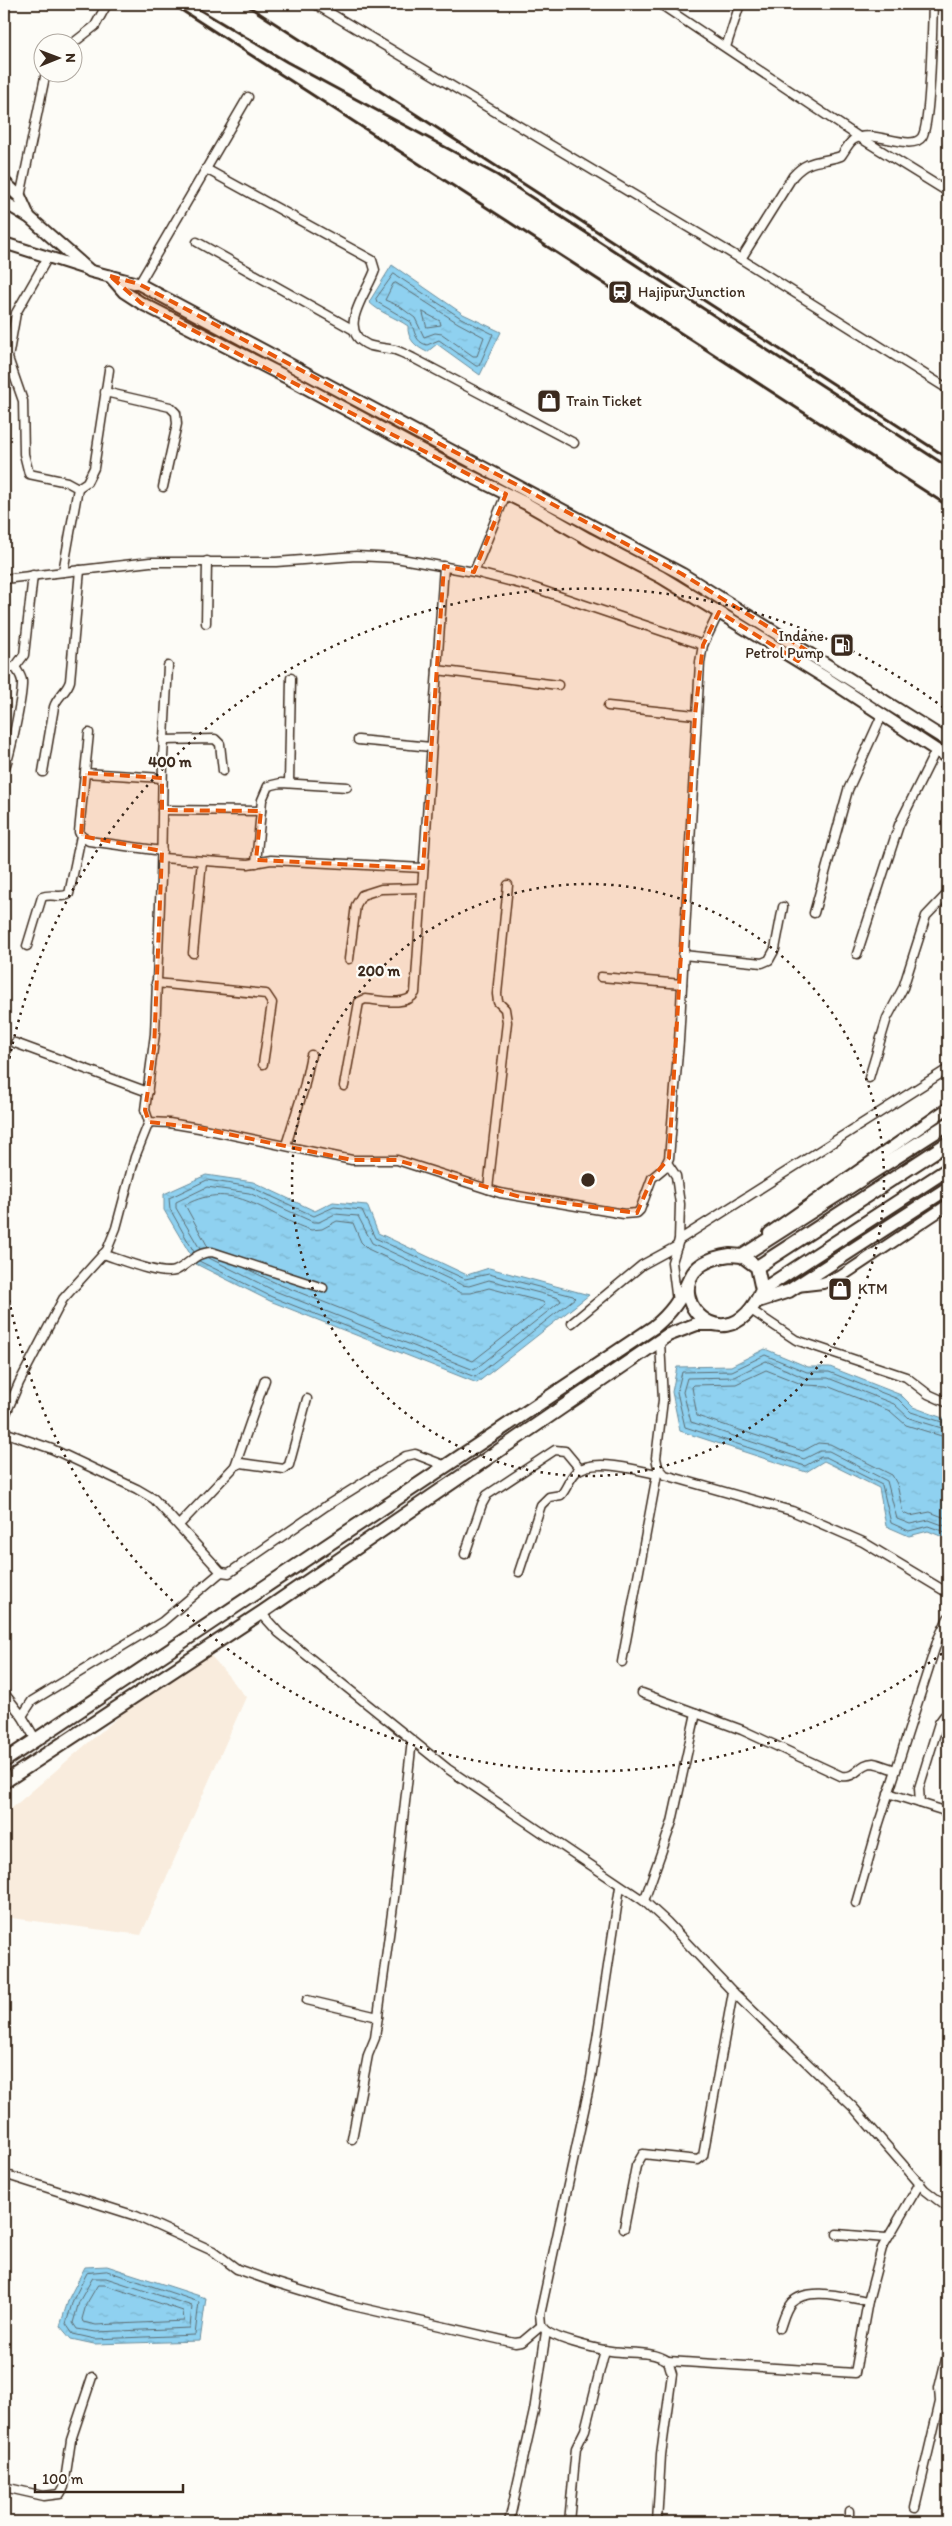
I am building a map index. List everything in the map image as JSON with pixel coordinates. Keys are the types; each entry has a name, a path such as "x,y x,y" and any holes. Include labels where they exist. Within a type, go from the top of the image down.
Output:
{"highway":[{"path":"742,1256 948,1124"},
{"path":"757,1268 948,1143"},
{"path":"4,1782 261,1613 660,1341 697,1324 739,1322 757,1301 817,1255 948,1168"},
{"path":"757,1301 776,1296 796,1286 948,1188"},
{"path":"4,1761 654,1327 669,1315 689,1280 703,1262 712,1257 742,1256 757,1268"},
{"path":"757,1268 757,1301"},
{"path":"689,1280 688,1298 691,1306 712,1324"}],"main road":[{"path":"4,182 20,198 29,217"},
{"path":"4,202 29,217 90,271 139,284 682,574 806,650 948,741"},
{"path":"110,276 124,292 141,302 661,577 798,661 948,758"},
{"path":"798,661 806,650"}],"street":[{"path":"82,36 95,26 107,4"},
{"path":"315,4 741,259 948,389"},
{"path":"660,4 859,137 948,192"},
{"path":"726,47 740,4"},
{"path":"741,259 793,176 801,167 813,161 841,156 852,141 859,137 869,136 910,143 918,141 922,136 928,106 933,4"},
{"path":"20,198 44,82"},
{"path":"139,284 248,97"},
{"path":"206,168 372,260 375,270 353,317 352,329"},
{"path":"4,242 90,271"},
{"path":"196,242 352,329 360,340 369,345 396,351 413,358 574,443"},
{"path":"48,257 16,313 8,358 23,401 24,454 29,474 35,477 67,482 78,488"},
{"path":"63,572 78,488 87,482 94,468 109,370"},
{"path":"105,392 170,407 176,413 177,424 163,488"},
{"path":"474,572 506,494"},
{"path":"4,579 150,562 276,562 356,556 396,558 474,572 532,587 703,645"},
{"path":"206,623 207,561"},
{"path":"344,1086 359,1002 365,999 406,1000 412,998 415,993 444,566"},
{"path":"44,772 54,706 56,700 70,682 80,570"},
{"path":"4,668 15,667 24,655 33,575"},
{"path":"677,1304 672,1262 678,1243 680,1204 676,1176 668,1164 682,984 695,715 703,645 719,612"},
{"path":"168,666 163,740 162,854 154,1049 145,1110 145,1116 150,1122 169,1123 286,1145 352,1160 397,1160 488,1189 520,1197 624,1214 638,1213 643,1206 652,1178 668,1164"},
{"path":"4,769 9,758 21,687 20,673 15,667"},
{"path":"437,670 558,685"},
{"path":"289,784 291,678"},
{"path":"608,706 695,715"},
{"path":"814,913 848,790 882,715"},
{"path":"26,946 42,897 48,895 65,896 69,894 81,836 79,832 89,733"},
{"path":"163,740 215,739 220,744 223,771"},
{"path":"358,740 431,747"},
{"path":"857,954 898,825 936,750"},
{"path":"85,773 162,778"},
{"path":"256,863 262,800 268,786 273,784 289,784 347,787"},
{"path":"162,810 261,811"},
{"path":"81,836 89,841 202,861 248,864 271,860 423,868"},
{"path":"193,953 202,861"},
{"path":"488,1189 507,1022 506,1009 498,1002 496,994 508,885"},
{"path":"350,959 356,905 362,895 382,889 422,888"},
{"path":"869,1078 887,1018 903,988 926,916 948,893"},
{"path":"683,956 762,962 768,960 775,949 783,907"},
{"path":"601,977 682,984"},
{"path":"156,983 266,994 272,1003 263,1064"},
{"path":"15,1043 148,1092"},
{"path":"286,1145 304,1088 311,1055"},
{"path":"572,1323 642,1265 948,1069"},
{"path":"759,1246 764,1237 783,1222 948,1108"},
{"path":"4,1418 19,1383 63,1300 103,1254 116,1228 135,1157 150,1122"},
{"path":"796,1286 823,1283 840,1277 948,1205"},
{"path":"103,1254 168,1272 185,1265 197,1255 212,1252 323,1288"},
{"path":"757,1301 796,1340 906,1377 928,1394 948,1403"},
{"path":"622,1662 658,1470 656,1458 664,1388 660,1341"},
{"path":"235,1466 265,1380"},
{"path":"179,1525 235,1466 241,1463 284,1469 289,1465 308,1399"},
{"path":"4,1432 52,1449 154,1499 221,1572 229,1573 326,1506 406,1456 415,1454 446,1466"},
{"path":"465,1554 482,1504 487,1495 555,1450 565,1452 580,1469"},
{"path":"519,1572 541,1505 549,1497 561,1495 574,1474 580,1469 598,1465 658,1470 665,1475 680,1480 792,1511 863,1542 948,1593"},
{"path":"22,1716 32,1701 162,1622 221,1572"},
{"path":"261,1613 279,1633 448,1769 620,1887 644,1901 667,1922 733,1992 853,2107 920,2183 948,2208"},
{"path":"856,1903 888,1793 938,1639 948,1618"},
{"path":"4,1693 22,1716 36,1740"},
{"path":"642,1693 742,1730 841,1776 848,1777 855,1774 862,1766 872,1763 896,1770"},
{"path":"644,1901 672,1822 696,1713"},
{"path":"920,1803 919,1788 939,1724 944,1716 948,1715"},
{"path":"352,2139 378,2017 412,1740"},
{"path":"888,1793 948,1812"},
{"path":"509,2522 534,2411 544,2329 540,2315 591,2078 620,1887"},
{"path":"624,2228 636,2166 643,2154 698,2160 703,2156 733,1992"},
{"path":"307,2000 378,2017"},
{"path":"4,2174 136,2216 213,2251 237,2269 277,2284 349,2305 515,2343 522,2342 544,2329 605,2350 655,2355 668,2361 855,2373 868,2301 886,2238 920,2183"},
{"path":"837,2234 886,2238"},
{"path":"780,2328 791,2303 804,2296 817,2294 868,2301"},
{"path":"569,2522 576,2448 585,2430 605,2350"},
{"path":"915,2508 938,2411 939,2388 948,2351"},
{"path":"657,2522 661,2455 672,2374 668,2361"},
{"path":"4,2487 44,2496 60,2494 64,2487 71,2440 92,2377"},
{"path":"849,2511 849,2522"}],"highlighted area":[{"path":"110,276 139,284 519,486 682,574 806,650 798,661 719,612 703,645 695,715 669,1158 652,1178 637,1213 520,1197 397,1160 352,1160 199,1128 149,1122 145,1110 154,1049 162,851 81,836 85,773 162,778 162,810 261,811 256,860 423,868 444,566 474,572 506,494 141,303"}],"shaded area":[{"path":"202,1645 246,1697 141,1935 4,1917 4,1815"}],"water":[{"path":"392,265 463,314 501,332 480,375 437,344 427,352 419,348 409,335 408,326 369,302"},
{"path":"206,1175 253,1182 315,1211 333,1202 367,1205 378,1233 467,1275 489,1268 589,1295 477,1383 270,1301 196,1264 164,1210 164,1194"},
{"path":"765,1349 808,1367 830,1367 901,1395 913,1407 948,1420 948,1539 928,1531 909,1536 886,1526 879,1488 824,1461 806,1472 680,1431 672,1392 677,1367 731,1366"},
{"path":"107,2266 206,2298 200,2341 94,2344 71,2339 60,2326 69,2298 85,2267"}],"railway":[{"path":"172,4 948,506"},
{"path":"190,4 287,62 497,175 948,467"},
{"path":"245,4 948,458"}],"place":[{"name":"Hajipur Junction","path":"620,292"},
{"name":"Train Ticket","path":"549,401"},
{"name":"Indane Petrol Pump","path":"842,645"},
{"name":"KTM","path":"840,1289"}]}
